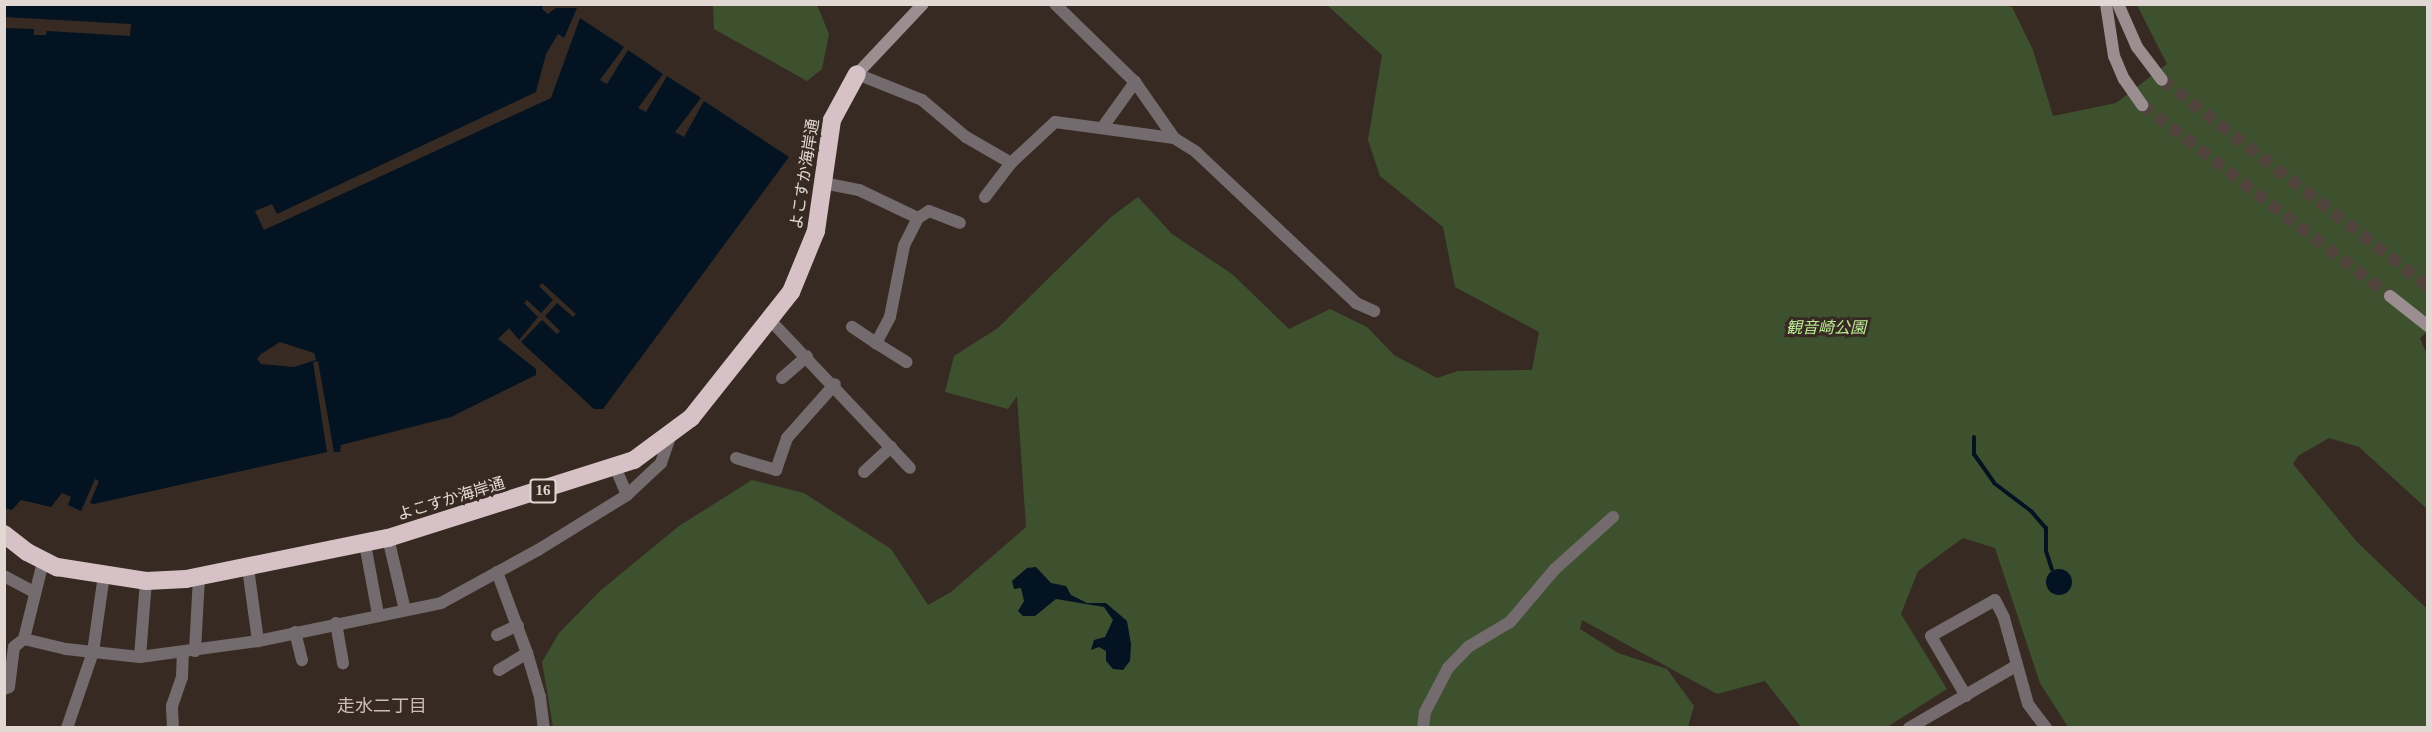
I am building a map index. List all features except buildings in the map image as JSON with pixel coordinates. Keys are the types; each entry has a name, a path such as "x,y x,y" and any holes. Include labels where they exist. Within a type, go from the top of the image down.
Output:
{"highway":[{"name":"よこすか海岸通","path":"4,534 43,562 146,581 200,578 388,538 616,469 670,437 691,418 771,321 807,261 816,231 832,120 857,74"}],"main road":[{"path":"857,74 923,4"},
{"path":"2106,4 2114,56 2124,79 2142,105"},
{"path":"2118,4 2137,47 2162,80"},
{"path":"2390,296 2427,326"}],"street":[{"path":"1055,4 1135,81 1174,138 1196,152 1356,303 1374,311"},
{"path":"857,74 922,100 966,137 1011,163"},
{"path":"1102,128 1135,81"},
{"path":"985,197 1011,163 1055,122 1174,138"},
{"path":"823,183 859,190 918,218"},
{"path":"876,343 890,317 904,246 918,218 929,211 960,224"},
{"path":"771,321 835,384 910,468"},
{"path":"852,327 906,362"},
{"path":"782,378 807,356"},
{"path":"736,458 776,470 787,438 835,384"},
{"path":"24,639 93,652 140,657 258,641 378,614 441,603 627,495 661,463 670,437"},
{"path":"864,472 891,447"},
{"path":"616,469 627,495"},
{"path":"1423,728 1425,712 1448,668 1468,647 1510,622 1556,569 1613,518"},
{"path":"388,538 405,609"},
{"path":"365,544 378,614"},
{"path":"4,689 9,687 14,647 24,639 43,562"},
{"path":"248,568 258,641"},
{"path":"497,572 527,653 540,697 544,728"},
{"path":"67,728 93,652 104,575"},
{"path":"4,576 34,592"},
{"path":"173,728 172,706 189,652 200,578"},
{"path":"140,657 146,581"},
{"path":"1966,696 1931,636 1995,600 2004,618 2028,704 2046,728"},
{"path":"336,623 343,663"},
{"path":"497,635 518,625"},
{"path":"295,632 302,660"},
{"path":"500,670 527,653"},
{"path":"1909,728 2016,666"}],"green space":[{"path":"713,5 817,5 829,34 822,69 807,81 714,29"},
{"name":"観音崎公園","path":"1327,5 2002,5 2012,7 2033,50 2053,116 2116,103 2167,64 2137,5 2427,5 2428,331 2420,338 2428,357 2427,509 2359,447 2329,438 2298,456 2293,464 2357,542 2427,609 2427,727 2068,727 2040,683 1995,548 1963,538 1918,571 1901,614 1947,689 1887,727 1801,727 1765,681 1717,694 1582,620 1580,629 1618,653 1667,669 1694,706 1688,727 553,727 542,662 559,633 601,590 679,526 752,480 804,493 891,549 928,605 951,592 1026,527 1017,396 1008,409 945,392 954,356 998,328 1111,217 1138,197 1172,234 1232,274 1289,329 1330,309 1367,327 1394,355 1437,378 1458,371 1532,370 1539,332 1455,287 1443,227 1380,176 1368,140 1382,55"}],"water":[{"path":"5,4 543,4 542,9 548,14 556,8 577,8 564,38 558,34 546,54 536,92 277,214 272,204 255,211 264,230 551,98 580,18 624,47 600,80 607,84 628,50 663,74 638,108 646,112 667,76 701,98 675,132 684,137 704,101 789,157 603,409 594,409 521,342 542,320 557,334 560,331 545,316 557,303 573,317 576,314 542,283 539,286 553,300 541,313 527,300 524,303 538,317 519,340 509,328 498,339 536,369 536,375 451,417 341,445 340,452 334,452 318,361 313,362 327,452 94,504 90,503 99,481 95,479 81,511 68,505 71,497 62,493 51,507 21,500 12,510 4,508 5,28 34,29 34,35 46,35 47,31 130,36 131,24 5,17","holes":["280,342 314,353 316,360 294,367 261,364 257,359"]},
{"path":"1036,567 1051,583 1066,586 1071,595 1087,603 1106,603 1127,621 1131,644 1130,661 1123,670 1113,669 1106,661 1106,651 1099,647 1091,650 1094,640 1105,637 1113,620 1104,607 1056,599 1035,616 1023,616 1018,611 1024,601 1021,588 1014,589 1012,581 1027,568"},
{"path":"2059,569 2068,573 2072,582 2068,591 2059,595 2050,591 2046,582 2050,573"}],"waterway":[{"path":"1974,437 1974,454 1994,483 2031,511 2046,528 2046,551 2052,569"}],"tunnel":[{"path":"2162,80 2428,286"},
{"path":"2142,105 2390,296"}],"district":[{"name":"走水二丁目","path":"382,706"}]}
